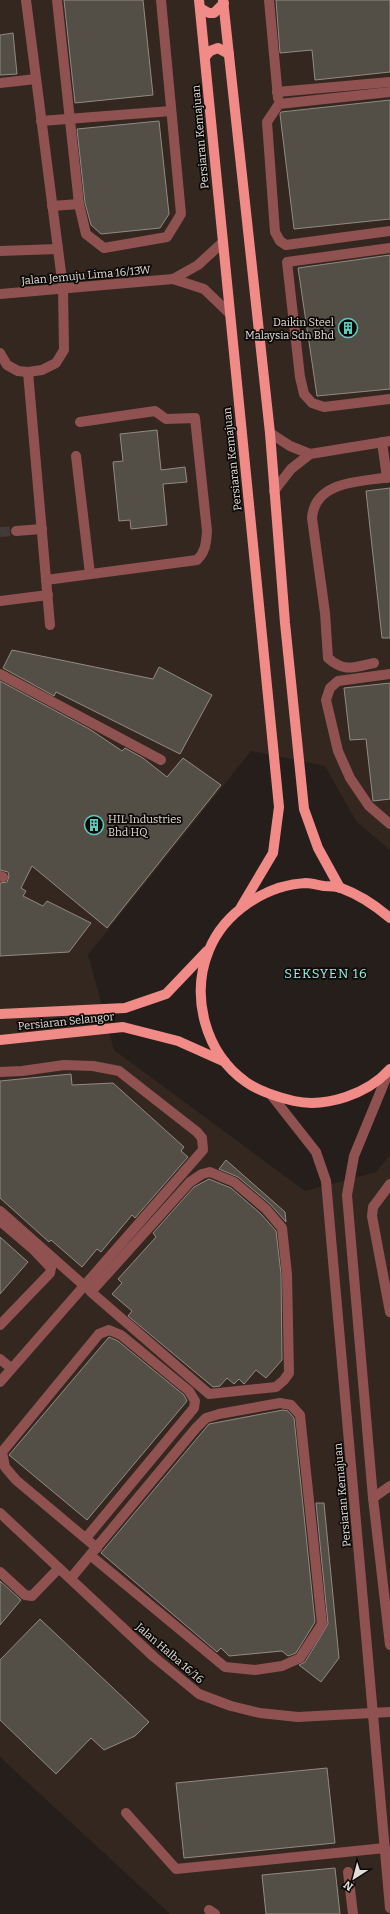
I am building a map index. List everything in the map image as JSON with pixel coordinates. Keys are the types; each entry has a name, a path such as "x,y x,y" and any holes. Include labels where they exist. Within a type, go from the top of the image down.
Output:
{"main road":[{"path":"200,4 209,13 214,13 224,2"},
{"path":"224,2 270,433 285,623 304,809 318,848 340,888"},
{"name":"Persiaran Kemajuan","path":"200,4 222,242 279,807 273,853 241,907"},
{"path":"205,57 210,51 218,48 229,54"},
{"path":"389,1070 364,1090 334,1101 303,1103 272,1096 246,1082 225,1062 210,1037 201,1008 201,978 209,950 222,927 241,907 271,890 306,884 340,888 367,900 390,918"},
{"name":"Persiaran Selangor","path":"0,1014 125,1008 166,994 209,950"},
{"name":"Persiaran Selangor","path":"0,1040 123,1027 178,1041 225,1062"}],"street":[{"path":"0,353 7,365 18,372 28,372 42,370 56,362 64,350 63,288 26,0"},
{"path":"57,0 79,204 86,234 104,248 167,237 181,214 161,0"},
{"path":"269,0 278,92 278,104 267,122 275,232 280,241 286,245 390,231"},
{"path":"0,83 36,79"},
{"path":"278,92 390,82"},
{"path":"278,104 390,92"},
{"path":"41,121 171,111"},
{"path":"52,206 79,204"},
{"name":"Jalan Jemuju Lima 16/13W","path":"173,280 198,265 222,242"},
{"path":"390,248 287,262 300,377 304,394 312,403 324,407 390,399"},
{"path":"0,251 58,249"},
{"name":"Jalan Jemuju Lima 16/13W","path":"0,294 173,280 204,289 229,313"},
{"path":"28,372 50,625"},
{"path":"46,580 197,560 203,554 205,548 207,531 195,418 166,419 155,411 80,422"},
{"path":"270,433 290,446 310,454"},
{"path":"274,491 291,469 310,454 386,441 389,478 336,485 319,498 313,508 312,513 325,614 328,658 337,666 345,668 374,664"},
{"path":"76,456 90,574"},
{"path":"16,531 42,529"},
{"path":"0,601 48,595"},
{"path":"0,674 161,760"},
{"path":"390,674 338,681 330,688 326,700 338,751 350,778 369,806 390,824"},
{"path":"0,1072 22,1071 64,1065 93,1066 119,1071 187,1124 202,1138 203,1150 88,1288"},
{"path":"389,1070 354,1156 347,1195 373,1498 387,1603 390,1645"},
{"name":"Persiaran Kemajuan","path":"272,1096 316,1152 326,1181 390,1908"},
{"path":"0,1211 88,1288 209,1394 276,1387 289,1373 287,1274 282,1228 266,1209 234,1182 210,1172 202,1174 190,1182 88,1288 11,1368 0,1382"},
{"path":"390,1184 373,1207 372,1216 390,1312"},
{"path":"0,1221 34,1250 51,1268 50,1273 0,1325"},
{"path":"71,1578 93,1552 206,1418 219,1414 280,1403 291,1405 300,1415 322,1624 300,1658 282,1666 255,1670 225,1667 93,1552 86,1538 16,1480 5,1467 2,1452 100,1334 109,1330 121,1335 189,1391 194,1401 194,1408 86,1538"},
{"path":"0,1359 11,1368"},
{"path":"373,1498 390,1486"},
{"name":"Jalan Halba 16/16","path":"0,1513 154,1657 198,1694 231,1706 260,1713 298,1717 390,1712"},
{"path":"0,1572 25,1595 32,1596 59,1568"},
{"path":"126,1813 176,1869 385,1848"},
{"path":"348,1872 353,1914"}],"shaded area":[{"path":"0,0 390,0 390,850 356,821 325,766 251,751 88,955 114,1050 305,1191 376,1172 390,1155 390,1914 170,1914 0,1757"}],"building":[{"path":"64,0 143,0 153,95 75,103"},
{"path":"276,0 390,0 390,72 315,80 312,50 280,53"},
{"path":"13,33 17,74 0,75 0,35"},
{"path":"390,100 390,219 294,229 280,114 281,112"},
{"path":"159,121 169,214 160,228 101,234 91,225 85,203 77,129"},
{"name":"Daikin Steel Malaysia Sdn Bhd","path":"390,255 390,389 317,396 298,268"},
{"path":"157,430 161,470 185,467 187,482 163,484 167,525 131,529 130,520 119,521 113,462 123,461 120,434"},
{"path":"390,488 390,638 382,638 366,491"},
{"path":"12,650 153,679 159,667 212,695 180,754 56,692 54,696 3,668"},
{"name":"HIL Industries Bhd HQ","path":"0,681 91,730 122,751 125,748 143,758 167,777 183,758 221,785 107,928 32,866 21,888 26,891 23,896 43,906 47,901 91,923 69,952 0,956 0,883 7,882 9,876 8,872 0,870"},
{"path":"390,683 390,799 373,801 366,739 350,740 344,688"},
{"path":"71,1074 72,1085 113,1083 184,1147 181,1151 188,1157 135,1218 132,1215 101,1252 97,1249 82,1267 51,1240 49,1242 0,1198 0,1081"},
{"path":"226,1160 285,1212 286,1222 270,1204 238,1177 219,1169"},
{"path":"209,1179 231,1188 261,1214 276,1231 281,1274 282,1360 266,1378 256,1370 244,1384 239,1379 234,1384 227,1378 220,1386 213,1387 128,1316 132,1311 112,1294 122,1283 118,1279 156,1237 153,1233 194,1187"},
{"path":"0,1237 28,1262 0,1294"},
{"path":"109,1337 118,1341 184,1395 187,1401 87,1520 9,1455"},
{"path":"283,1410 288,1411 294,1418 315,1622 296,1653 288,1656 282,1651 229,1656 221,1648 217,1652 101,1553 209,1424"},
{"path":"316,1503 324,1503 339,1658 321,1682 299,1665 305,1662 328,1624"},
{"path":"0,1581 21,1600 0,1625"},
{"path":"40,1619 149,1722 135,1736 104,1750 91,1738 56,1774 0,1720 0,1660"},
{"path":"327,1768 335,1843 184,1858 176,1783"},
{"path":"335,1868 340,1914 266,1914 262,1875"}],"tunnel":[{"path":"0,532 16,531"}],"place":[{"name":"Daikin Steel Malaysia Sdn Bhd","path":"348,328"},
{"name":"HIL Industries Bhd HQ","path":"94,825"}],"district":[{"name":"SEKSYEN 16","path":"326,973"}]}
